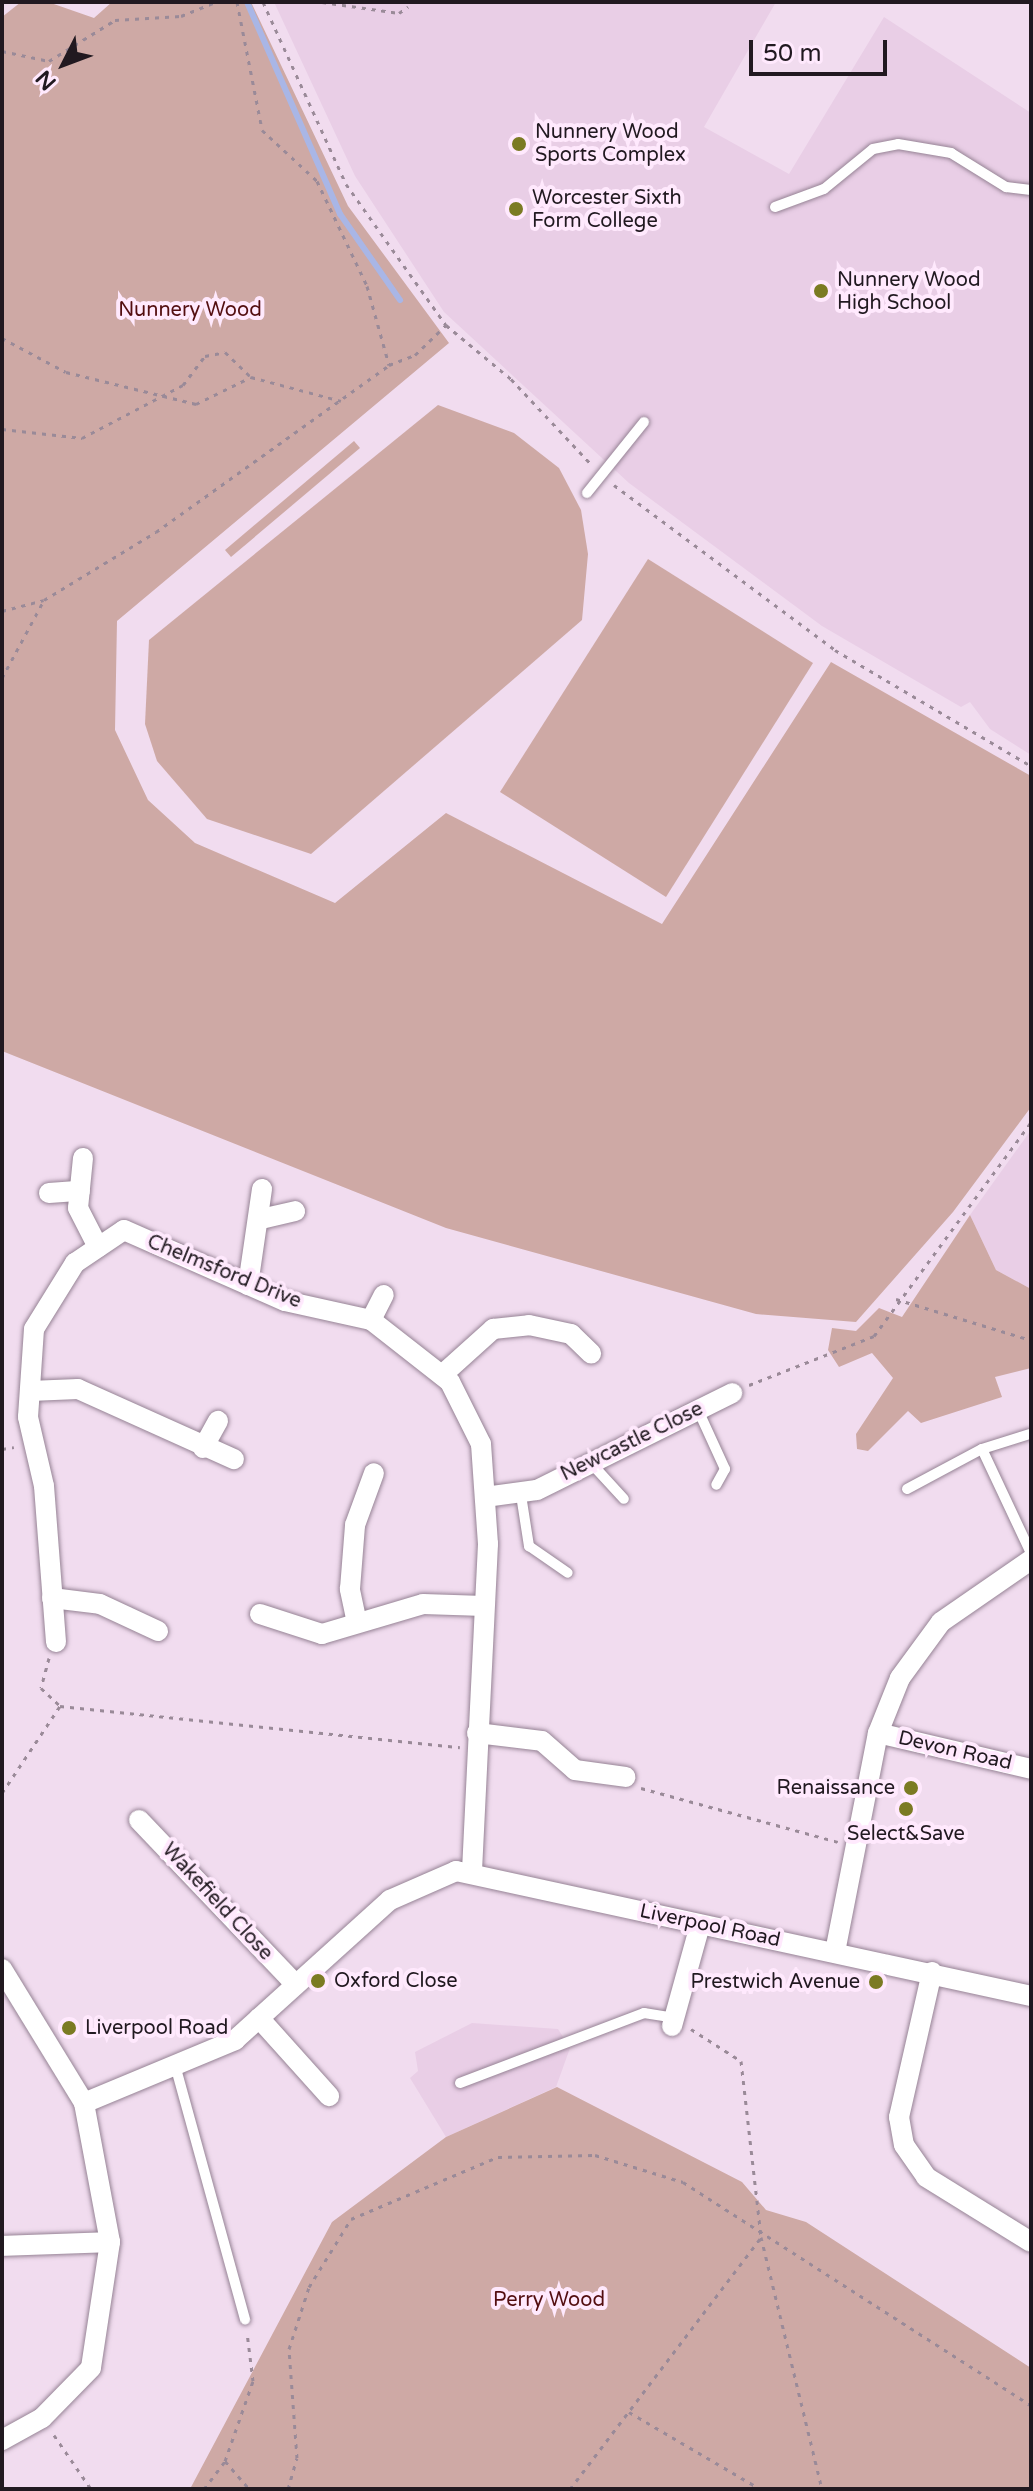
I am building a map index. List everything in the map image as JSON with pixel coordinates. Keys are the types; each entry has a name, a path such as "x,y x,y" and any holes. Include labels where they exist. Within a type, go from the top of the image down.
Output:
{"street":[{"path":"83,1158 78,1208 98,1247"},
{"path":"248,1285 261,1219 262,1189"},
{"path":"49,1193 80,1191"},
{"path":"261,1219 295,1211"},
{"name":"Chelmsford Drive","path":"56,1642 30,1391 34,1329 75,1263 124,1230 248,1285 371,1320 442,1375 481,1444 485,1497 484,1606 472,1872"},
{"path":"371,1320 384,1295"},
{"path":"442,1375 493,1329 529,1325 571,1334 591,1353"},
{"path":"30,1391 78,1389 203,1448 234,1459"},
{"name":"Newcastle Close","path":"485,1497 521,1495 588,1459 732,1393"},
{"path":"203,1448 218,1421"},
{"path":"357,1623 350,1589 355,1525 374,1473"},
{"path":"835,1952 853,1847 878,1733 900,1678 941,1622 1031,1560"},
{"path":"52,1598 100,1604 158,1631"},
{"path":"260,1614 322,1634 423,1604 484,1606"},
{"name":"Devon Road","path":"878,1733 1031,1769"},
{"path":"476,1741 542,1741 575,1770 630,1782"},
{"name":"Wakefield Close","path":"139,1820 295,1984"},
{"name":"Liverpool Road","path":"84,2103 214,2052 259,2018 390,1900 422,1880 472,1872 1031,1996"},
{"path":"673,2022 700,1925"},
{"path":"932,1972 899,2117 904,2145 926,2177 1031,2242"},
{"path":"2,2440 42,2418 91,2368 110,2242 84,2103 5,1979"},
{"path":"259,2018 329,2096"},
{"path":"2,2246 110,2242"}],"lane":[{"path":"775,207 824,189 873,149 898,144 951,153 1006,187 1031,190"},
{"path":"587,493 644,422"},
{"path":"698,1410 725,1469 716,1485"},
{"path":"907,1489 982,1449 1030,1434"},
{"path":"982,1449 1031,1553"},
{"path":"588,1459 624,1499"},
{"path":"521,1495 529,1546 568,1573"},
{"path":"460,2083 644,2013 673,2022"},
{"path":"175,2065 245,2320"}],"path":[{"path":"2,52 49,61 115,20 181,16 215,2"},
{"path":"237,2 262,130 317,181 367,286 389,365"},
{"path":"263,2 346,184 446,325 511,379 602,475 835,650 1031,766"},
{"path":"322,2 399,13 408,7"},
{"path":"2,611 44,600 156,532 389,365 415,355 446,325"},
{"path":"2,338 66,372 196,404 251,377"},
{"path":"2,429 82,438 164,396 205,356 225,352 251,377 341,401"},
{"path":"2,678 44,600"},
{"path":"732,1393 874,1336 896,1299 1031,1122"},
{"path":"896,1299 1031,1340"},
{"path":"56,1642 41,1688 60,1706 476,1741"},
{"path":"2,1793 60,1706"},
{"path":"630,1782 853,1847"},
{"path":"673,2022 741,2061 761,2237 822,2489"},
{"path":"290,2488 297,2458 289,2349 309,2287 351,2219 498,2157 595,2155 683,2182 761,2237 1031,2405"},
{"path":"570,2489 761,2237"},
{"path":"204,2489 225,2461 253,2381 245,2320"},
{"path":"629,2412 760,2489"},
{"path":"42,2418 91,2489"},
{"path":"225,2461 249,2489"}],"shaded area":[{"name":"Nunnery Wood High School","path":"274,2 776,2 704,127 789,174 884,17 1031,113 1031,755 990,729 970,702 961,707 822,626 629,483 444,312 355,176"},
{"path":"1031,1130 1031,1289 996,1270 970,1215"},
{"path":"472,2023 558,2029 570,2048 556,2087 446,2137 410,2078 418,2071 415,2052"}],"green space":[{"name":"Nunnery Wood","path":"21,2 48,2 94,18 112,2 251,2 348,206 449,343 117,621 115,730 148,800 195,843 335,903 446,813 662,924 831,662 1031,776 1031,1107 953,1212 856,1322 756,1314 446,1228 2,1051 2,17"},
{"path":"438,405 514,433 559,468 581,510 588,554 582,620 311,854 207,819 157,761 145,724 149,640"},
{"path":"354,441 360,448 231,557 225,550"},
{"path":"648,559 813,663 666,897 500,792"},
{"path":"970,1215 996,1270 1031,1289 1031,1368 995,1377 1002,1397 921,1423 908,1411 868,1451 857,1449 856,1434 893,1378 872,1353 839,1367 828,1350 832,1328 856,1331 879,1308 902,1317"},
{"name":"Perry Wood","path":"557,2087 742,2182 766,2210 806,2222 1031,2368 1031,2489 190,2489 332,2222 446,2137"}],"waterway":[{"path":"247,2 340,214 400,300"}],"place":[{"name":"Nunnery Wood Sports Complex","path":"519,144"},
{"name":"Worcester Sixth Form College","path":"516,209"},
{"name":"Nunnery Wood High School","path":"821,291"},
{"name":"Renaissance","path":"911,1788"},
{"name":"Select&Save","path":"906,1809"},
{"name":"Oxford Close","path":"318,1981"},
{"name":"Prestwich Avenue","path":"876,1982"},
{"name":"Liverpool Road","path":"69,2028"}]}
